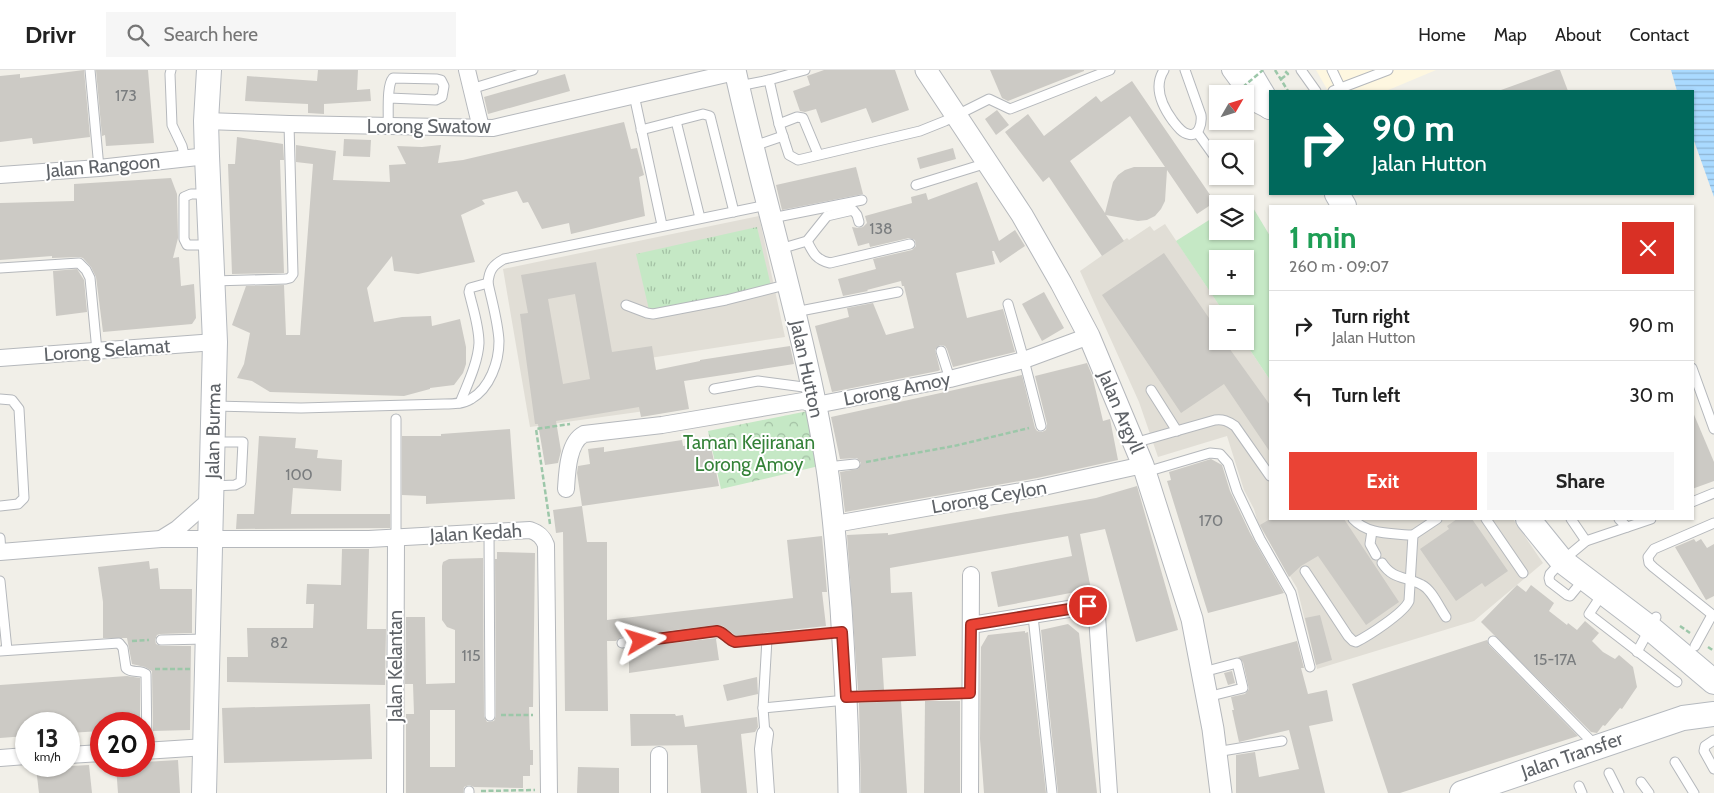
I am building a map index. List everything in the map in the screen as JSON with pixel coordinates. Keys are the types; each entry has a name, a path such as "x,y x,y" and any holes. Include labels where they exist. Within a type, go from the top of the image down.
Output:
{"main road":[{"name":"Jalan Burma","path":"204,793 209,639 214,342 208,194 196,158 206,121 209,70"},
{"path":"1248,70 1269,105"},
{"path":"1529,520 1573,552"},
{"path":"1545,520 1597,581 1702,658 1714,682"},
{"path":"1683,718 1702,694 1702,658"},
{"name":"Jalan Transfer","path":"1462,793 1499,787 1597,747 1683,718 1714,714"}],"street":[{"path":"469,70 471,89 481,128"},
{"name":"Jalan Argyll","path":"926,70 1022,215 1089,336 1134,443 1192,619 1207,696 1221,793"},
{"path":"1230,70 1254,103 1269,110"},
{"name":"Lorong Swatow","path":"206,121 493,128 634,95 736,76"},
{"name":"Jalan Hutton","path":"736,76 789,284 814,397 827,467 835,524 846,699 849,793"},
{"name":"Jalan Rangoon","path":"0,175 99,168 196,158"},
{"name":"Lorong Amoy","path":"584,434 662,425 803,401 814,397 950,379 1024,360 1089,336"},
{"name":"Lorong Selamat","path":"0,358 214,342"},
{"path":"566,489 567,471 574,442 584,434"},
{"name":"Lorong Ceylon","path":"835,524 1144,469"},
{"path":"160,539 178,529 211,493"},
{"name":"Jalan Kedah","path":"0,547 160,539 327,540 396,538 530,530 543,537 546,545 549,792"},
{"name":"Jalan Kelantan","path":"394,793 396,538"},
{"path":"970,793 971,576"},
{"path":"971,625 1088,606 1096,613 1109,793"},
{"path":"765,734 763,749 766,793"},
{"path":"155,750 206,747"},
{"path":"659,755 659,793"},
{"path":"0,758 15,757"}],"lane":[{"path":"90,70 99,168"},
{"path":"171,70 172,125 182,146 196,158"},
{"path":"471,89 533,70"},
{"path":"736,76 769,80 805,70"},
{"path":"769,80 779,124 789,155 798,160 920,131 989,99 1010,109 1110,70"},
{"path":"1164,70 1158,86 1159,94 1175,124 1189,135 1197,132 1202,122 1185,70"},
{"path":"1301,70 1315,90"},
{"path":"1332,70 1337,90 1388,70"},
{"path":"388,126 389,98 390,81 396,78 437,79 444,86 442,96 436,100 389,98"},
{"path":"634,95 662,226"},
{"path":"641,130 703,114 710,116 734,212"},
{"path":"779,124 803,118 818,154"},
{"path":"676,121 700,218"},
{"path":"212,281 286,279 290,278 293,274 289,124"},
{"path":"1197,132 1209,150"},
{"path":"754,146 783,136"},
{"path":"916,184 988,163"},
{"path":"214,406 301,408 460,403 471,399 483,390 496,366 499,339 488,275 491,268 504,259 734,212 770,212 862,200"},
{"path":"779,249 808,241 827,216 831,214 853,210 859,222"},
{"path":"808,241 817,258 830,263 910,244"},
{"path":"0,268 79,263 86,270 90,278 97,351"},
{"path":"460,403 477,355 479,343 469,292 470,288 474,286 488,283"},
{"path":"626,305 653,314 726,300 789,284"},
{"path":"795,312 898,292"},
{"path":"1008,304 1040,426"},
{"path":"941,351 950,379"},
{"path":"1694,374 1714,429"},
{"path":"714,389 758,381 814,397"},
{"path":"1150,390 1177,430"},
{"path":"0,399 12,400 19,409 24,498 18,504 0,506"},
{"path":"396,419 396,538"},
{"path":"1134,443 1223,419 1240,432 1269,475"},
{"path":"1144,469 1210,453 1220,454 1224,458 1228,463 1237,491 1260,539 1293,599 1310,667"},
{"path":"827,467 854,464"},
{"path":"1694,501 1714,493"},
{"path":"1354,520 1365,529 1372,531 1413,535 1436,520"},
{"path":"1487,520 1523,573"},
{"path":"1571,520 1573,552"},
{"path":"1620,520 1627,527"},
{"path":"1597,581 1570,596 1566,596 1550,582 1549,578 1550,574 1573,552 1627,527 1648,520"},
{"path":"1702,658 1713,615 1654,567 1649,562 1648,557 1654,549 1714,523"},
{"path":"1372,531 1370,544 1376,555"},
{"path":"489,532 490,716"},
{"path":"1305,571 1348,636 1356,642 1405,609 1409,601 1413,535"},
{"path":"1382,563 1391,574 1422,585 1427,589 1446,617"},
{"path":"0,581 3,651 119,643 123,648 126,668 146,674 146,712"},
{"path":"1597,581 1588,614 1677,682"},
{"path":"1033,616 1052,793"},
{"path":"1637,652 1653,622"},
{"path":"622,643 717,631 733,642 842,632"},
{"path":"161,640 209,639"},
{"path":"765,734 763,708 767,639"},
{"path":"1493,641 1597,747"},
{"path":"1202,672 1237,664 1243,688 1207,696"},
{"path":"763,708 846,699 970,693"},
{"path":"1714,740 1705,746 1704,751 1714,770"},
{"path":"1216,752 1282,741"},
{"path":"1675,762 1694,793"},
{"path":"1609,773 1619,793"},
{"path":"1641,782 1649,793"}],"path":[{"path":"1270,78 1275,70"},
{"path":"1254,85 1270,78 1288,74 1284,70"},
{"path":"1270,78 1287,90"},
{"path":"546,545 550,519 536,429 567,423 584,434"},
{"path":"854,464 954,446 1040,426"},
{"path":"119,643 161,640"},
{"path":"141,671 208,669"},
{"path":"490,716 548,714"},
{"path":"469,792 549,792"}],"shaded area":[{"path":"1316,70 1436,70 1388,90 1327,90"},
{"path":"759,216 785,337 637,360 645,411 530,427 503,269"},
{"path":"1165,224 1209,290 1209,295 1212,295 1219,305 1209,305 1209,350 1250,350 1269,378 1269,520 1514,520 1543,563 1474,621 1317,669 1297,588 1258,523 1254,509 1244,490 1227,436 1158,457 1139,402 1080,271 1127,238 1129,240 1150,226 1154,231"}],"green space":[{"path":"1254,209 1269,234 1269,378 1250,350 1254,350 1254,305 1219,305 1212,295 1254,295 1254,250 1209,250 1209,290 1176,241 1209,220 1209,240 1254,240"},
{"path":"757,227 771,286 650,314 636,254"},
{"name":"Taman Kejiranan Lorong Amoy","path":"808,411 819,466 721,489 708,431"},
{"path":"781,436 787,464 727,477 721,449"}],"water":[{"path":"1671,70 1714,70 1714,197 1694,141 1694,90 1677,90"}],"building":[{"path":"84,70 90,137 33,144 32,138 0,142 0,76 20,74 20,78"},
{"path":"96,70 148,70 154,143 106,146 105,135 102,136"},
{"path":"318,70 358,70 357,90 370,89 371,101 324,104 324,114 308,113 308,104 245,101 247,76 317,81"},
{"path":"824,70 895,70 909,110 872,123 866,108 821,123 816,109 805,112 800,111 793,91 810,85 807,76"},
{"path":"990,70 1084,71 1008,101 1002,98"},
{"path":"1560,70 1568,90 1501,90"},
{"path":"565,74 570,91 488,114 484,97"},
{"path":"1132,81 1210,195 1209,206 1197,214 1167,170 1165,201 1155,216 1147,220 1138,221 1106,215 1124,241 1102,256 1049,177 1043,182 1005,132 1028,114 1044,136 1096,96 1101,102","holes":["1130,116 1165,167 1134,167 1125,170 1113,182 1105,213 1070,161"]},
{"path":"997,110 1009,125 996,135 985,119"},
{"path":"624,122 631,149 637,148 644,175 639,177 645,216 571,234 569,223 542,229 528,202 523,203 517,191 482,200 485,204 461,215 475,262 418,274 394,271 392,256 367,288 374,322 402,317 431,316 432,326 460,319 466,347 466,364 463,373 454,385 430,388 404,396 270,392 252,381 237,378 244,364 250,333 232,325 246,286 284,285 286,335 300,335 313,164 296,162 296,145 336,151 333,180 390,182 389,165 406,164 397,146 422,147 441,145 438,163 463,160"},
{"path":"237,137 283,144 284,160 280,160 284,273 232,274 228,164 235,164"},
{"path":"344,139 371,140 370,157 343,156"},
{"path":"953,148 956,159 920,169 917,158"},
{"path":"856,167 863,194 782,210 776,185"},
{"path":"171,178 177,194 178,238 173,258 179,257 181,286 194,284 196,318 192,324 103,332 96,277 91,267 83,258 52,258 52,256 0,260 0,203 74,201 74,184"},
{"path":"977,182 999,241 1015,230 1025,246 1000,263 994,251 992,251 995,264 956,273 967,318 1003,309 1015,352 953,367 947,349 945,346 940,345 935,350 940,370 938,371 832,392 815,326 849,317 847,308 873,303 886,335 914,328 904,286 902,286 901,281 843,296 838,279 876,269 873,259 912,250 916,246 915,240 909,238 870,247 869,243 858,246 852,227 863,227 867,223 865,216 912,203 911,197 926,193 928,200"},
{"path":"1164,253 1209,318 1209,350 1230,350 1269,404 1269,451 1224,384 1181,413 1102,295"},
{"path":"596,262 612,352 652,346 656,370 700,360 790,346 794,364 684,381 689,409 641,417 639,407 556,421 561,451 558,463 545,465 538,424 535,424 520,314 528,313 521,275","holes":["575,294 590,379 563,384 548,299"]},
{"path":"77,269 84,280 87,312 56,316 53,271"},
{"path":"1044,292 1064,328 1042,341 1022,304"},
{"path":"1087,363 1092,375 1103,421 1110,419 1118,460 1037,478 845,512 840,472 858,469 861,463 857,458 840,459 831,417 1022,375 1035,428 1037,431 1042,432 1046,430 1047,424 1035,376"},
{"path":"1694,415 1714,462 1714,481 1694,488"},
{"path":"510,429 515,499 426,504 426,496 402,495 402,436 441,436 441,434"},
{"path":"259,436 296,438 295,448 318,450 317,458 342,460 341,491 293,488 291,514 390,514 390,528 236,529 237,514 254,514"},
{"path":"682,440 683,446 702,443 703,449 711,447 719,486 582,506 577,473 578,466 590,464 588,449 604,447 604,452"},
{"path":"1211,459 1222,465 1230,491 1250,533 1284,593 1208,613 1167,481 1171,480 1169,472"},
{"path":"1137,486 1178,630 1136,642 1105,529 1080,534 1091,589 998,607 991,572 1072,556 1068,536 890,568 891,593 912,592 916,656 882,658 884,690 858,690 847,535 888,533 888,535 1096,498"},
{"path":"582,506 587,542 607,542 607,620 793,598 787,540 822,536 827,592 822,592 826,626 736,636 723,626 716,625 621,637 616,641 607,641 608,711 565,711 563,532 556,533 553,510"},
{"path":"1269,520 1345,520 1399,602 1366,625 1318,556 1301,566 1289,577 1260,525"},
{"path":"1456,520 1473,520 1508,571 1485,587 1482,583 1456,601 1420,549 1449,529 1447,526"},
{"path":"1694,539 1696,542 1701,539 1707,548 1714,544 1714,596 1706,600 1675,547"},
{"path":"342,549 369,549 367,629 386,629 385,685 227,682 227,657 248,657 247,628 313,628 314,604 306,604 307,584 341,585"},
{"path":"497,552 535,553 533,707 529,707 530,750 533,750 533,765 530,765 530,776 523,776 523,788 474,787 469,785 464,787 463,793 406,793 406,714 414,714 413,684 405,684 406,617 425,617 426,684 455,683 455,630 447,627 442,620 442,566 443,562 449,559 483,558 484,716 487,722 494,721 496,716 495,559 497,559","holes":["430,710 455,710 455,767 430,767"]},
{"path":"149,561 150,569 158,568 160,589 192,589 192,633 160,634 157,635 155,640 156,644 161,646 191,646 190,730 155,731 152,671 132,664 127,638 103,638 103,602 98,567"},
{"path":"1517,585 1526,592 1531,585 1554,603 1549,611 1567,625 1568,623 1577,630 1585,621 1599,633 1592,641 1603,652 1615,659 1619,655 1633,667 1637,687 1622,709 1620,708 1597,733 1591,732 1481,622"},
{"path":"1320,615 1332,660 1316,665 1305,618"},
{"path":"1068,624 1079,633 1097,793 1058,793 1041,630"},
{"path":"1025,631 1025,633 1028,632 1046,793 984,793 980,739 981,647 988,635"},
{"path":"718,638 716,639 719,660 629,673 629,648"},
{"path":"1487,640 1489,645 1578,736 1400,793 1388,793 1352,684"},
{"path":"1297,641 1304,668 1301,668 1308,694 1327,690 1333,721 1309,726 1325,793 1236,793 1236,755 1255,752 1259,777 1299,769 1289,730 1239,742 1231,697 1245,694 1249,689 1243,662 1238,657"},
{"path":"1232,671 1235,683 1228,685 1224,673"},
{"path":"127,676 140,678 140,712 90,712 90,732 80,732 80,712 15,712 15,737 0,738 0,685"},
{"path":"757,677 758,694 727,701 723,685"},
{"path":"901,701 907,793 861,793 859,703"},
{"path":"925,701 960,701 960,793 924,793"},
{"path":"370,704 372,759 224,763 222,708"},
{"path":"630,714 683,715 685,727 757,717 758,727 755,732 741,734 747,793 701,793 697,745 631,746"},
{"path":"178,760 180,793 118,793 117,777 155,777 155,761"},
{"path":"89,765 92,793 39,793 37,777 80,777 80,766"},
{"path":"578,767 619,768 619,793 577,793"}],"route":[{"path":"641,641 717,631 733,642 842,632 846,697 970,693 971,625 1088,606"}]}
